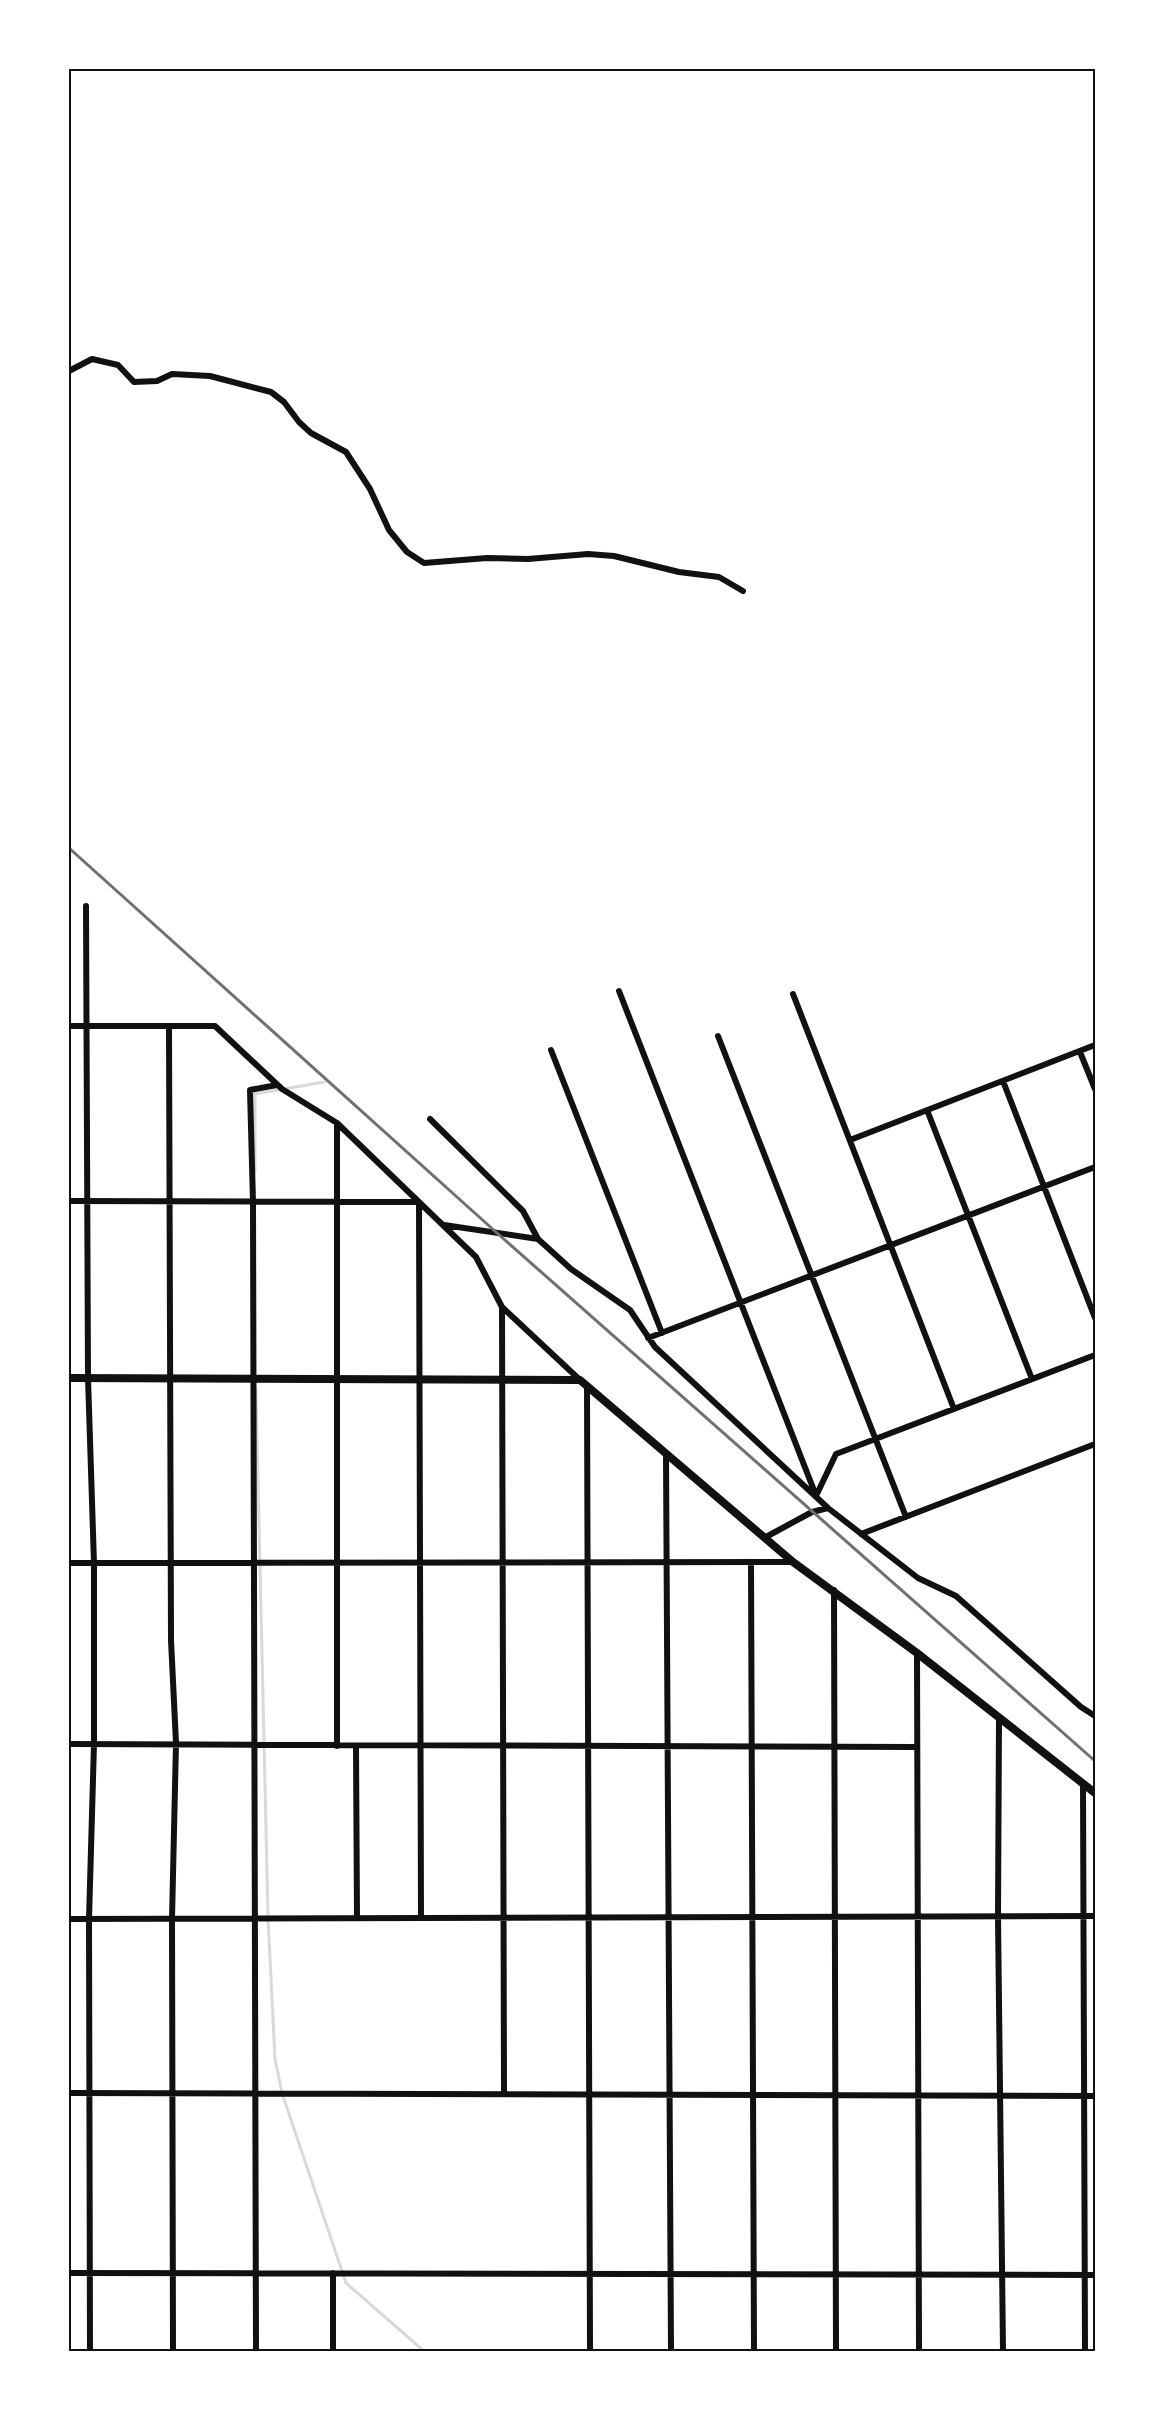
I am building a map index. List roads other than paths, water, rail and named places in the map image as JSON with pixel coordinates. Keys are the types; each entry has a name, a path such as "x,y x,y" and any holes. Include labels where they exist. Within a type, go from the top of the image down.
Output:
{"street":[{"path":"69,371 92,359 118,365 134,382 157,381 172,374 210,376 271,392 284,402 311,434 346,452 370,489 389,530 407,552 424,563 588,554 614,556 679,572 719,577 743,591"},
{"path":"86,906 87,1378 94,1563 94,1744 89,1919 90,2351"},
{"path":"619,991 816,1496"},
{"path":"793,994 954,1409"},
{"path":"69,1026 215,1026 277,1085 337,1123 477,1257 502,1307 580,1380 793,1562 917,1653 1095,1793"},
{"path":"169,1026 171,1641 177,1743 172,1919 173,2351"},
{"path":"718,1036 906,1517"},
{"path":"850,1140 1095,1045"},
{"path":"551,1050 662,1333"},
{"path":"1080,1052 1095,1089"},
{"path":"1003,1082 1095,1318"},
{"path":"256,2351 253,1202 250,1090 277,1085"},
{"path":"927,1110 1032,1379"},
{"path":"430,1119 523,1211 538,1239 571,1269 630,1310 648,1338 663,1355 828,1508 918,1578 956,1596 1081,1707 1095,1716"},
{"path":"337,1123 335,1202 337,1746"},
{"path":"648,1338 1095,1167"},
{"path":"69,1201 419,1202"},
{"path":"419,1202 421,1918"},
{"path":"443,1225 538,1239"},
{"path":"502,1307 504,2094"},
{"path":"816,1496 836,1454 1095,1355"},
{"path":"69,1378 580,1380"},
{"path":"587,1386 590,2351"},
{"path":"861,1534 1095,1444"},
{"path":"666,1454 671,2351"},
{"path":"764,1538 812,1512 828,1508"},
{"path":"751,1562 754,2351"},
{"path":"69,1563 793,1562"},
{"path":"834,1590 836,2351"},
{"path":"917,1653 919,2351"},
{"path":"999,1719 998,1916 1003,2351"},
{"path":"69,1744 917,1748"},
{"path":"356,1746 357,1918"},
{"path":"1083,1784 1085,2351"},
{"path":"69,1919 1095,1916"},
{"path":"69,2093 1095,2096"},
{"path":"69,2272 1095,2275"},
{"path":"333,2273 333,2351"}],"waterway":[{"path":"255,1172 255,1094 324,1082"},
{"path":"256,1389 268,1918 275,2059 282,2093 346,2283 424,2351"}],"railway":[{"path":"69,848 497,1233 1095,1761"}]}
